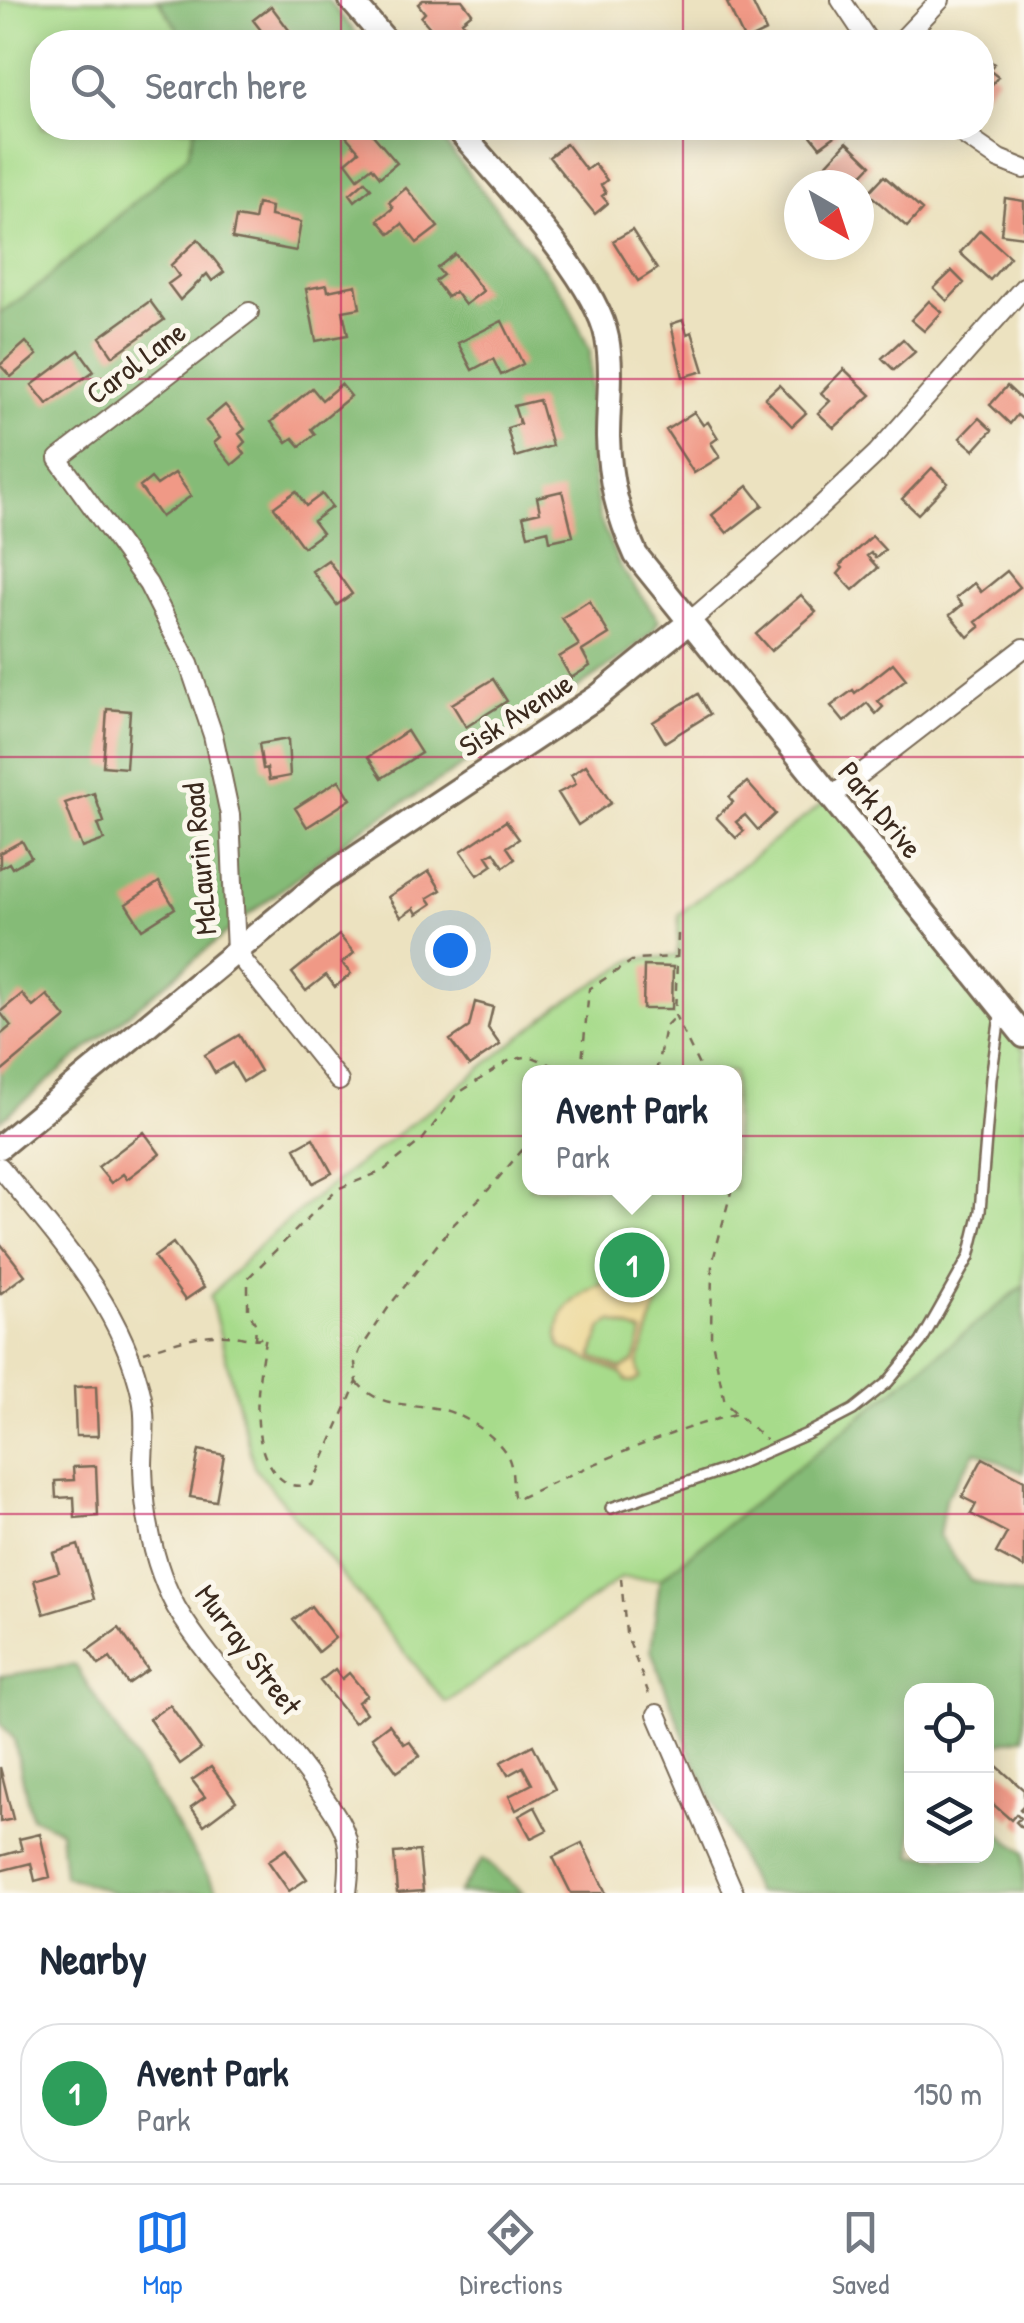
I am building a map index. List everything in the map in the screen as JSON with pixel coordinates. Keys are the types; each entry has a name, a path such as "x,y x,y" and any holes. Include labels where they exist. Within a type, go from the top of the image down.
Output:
{"street":[{"path":"351,0 376,30"},
{"path":"840,0 861,30"},
{"path":"911,30 940,0"},
{"name":"Park Drive","path":"467,140 577,272 605,330 610,378 611,486 619,518 636,554 1024,1036"},
{"path":"972,140 1024,169"},
{"name":"Sisk Avenue","path":"0,1146 324,879 598,697 688,623 804,523 877,453 1024,288"},
{"name":"Carol Lane","path":"58,459 249,312"},
{"name":"McLaurin Road","path":"58,459 148,584 188,664 213,735 230,815 236,952 338,1081"},
{"path":"831,797 1024,648"},
{"name":"Murray Street","path":"0,1167 90,1280 123,1339 143,1400 144,1492 160,1569 176,1606 205,1648 302,1765 338,1818 348,1842 348,1893"},
{"path":"657,1714 734,1893"}],"lane":[{"path":"611,1508 724,1470 853,1410 888,1382 921,1342 970,1257 980,1211 991,1078 1002,1008"}],"path":[{"path":"678,934 675,1016 699,1065"},
{"path":"582,1065 590,989 635,959 677,956"},
{"path":"657,1065 664,1027 675,1016"},
{"path":"255,1341 256,1325 248,1310 248,1278 337,1189 383,1170 423,1139 457,1094 510,1060 530,1056 549,1065"},
{"path":"129,1357 175,1342 224,1334 255,1341 266,1336 258,1373 259,1435 268,1467 291,1486 312,1485 357,1382 355,1363 360,1350 452,1226 522,1150"},
{"path":"730,1195 712,1264 710,1336 725,1403 752,1424 773,1449"},
{"path":"357,1382 380,1401 445,1410 486,1433 507,1455 515,1500 625,1449 735,1414"},
{"path":"621,1578 626,1633 657,1714"}],"green space":[{"path":"0,0 158,0 178,30 30,30 30,140 192,140 188,155 40,285 0,313"},
{"path":"158,0 328,0 353,30 178,30"},
{"path":"192,140 442,140 565,296 590,351 592,467 599,517 620,567 659,620 653,631 627,654 488,750 357,832 248,915 0,1121 0,313 40,285 188,155"},
{"path":"831,797 1024,1051 1024,1285 660,1579 621,1578 446,1703 254,1467 210,1296 314,1198 560,1005 635,959 677,956 679,914"},
{"path":"1024,1285 1024,1473 976,1451 945,1499 939,1536 970,1580 1024,1596 1024,1737 994,1746 994,1683 904,1683 904,1863 994,1863 994,1829 1024,1853 1024,1893 756,1893 689,1750 651,1650 660,1579"},
{"path":"75,1665 219,1893 115,1893 64,1876 60,1830 31,1817 14,1739 0,1723 0,1676"},
{"path":"483,1859 523,1893 458,1893"}],"sand":[{"path":"608,1282 643,1291 657,1306 638,1364 640,1378 634,1382 561,1348 559,1325 569,1306 587,1291","holes":["612,1321 643,1333 634,1362 621,1369 592,1357 602,1328"]}],"building":[{"path":"423,0 462,0 472,13 462,21 469,30 432,30 421,17 425,13 418,4"},
{"path":"751,0 766,30 740,30 727,3"},
{"path":"271,6 289,30 261,30 253,20"},
{"path":"349,140 377,140 397,163 380,177 372,167 358,178 346,162 359,151"},
{"path":"847,142 871,165 866,170 822,169"},
{"path":"566,144 586,170 594,164 607,180 601,185 606,193 602,196 608,203 595,214 549,157"},
{"path":"884,176 922,210 907,227 874,198 874,187"},
{"path":"365,181 371,188 355,201 350,194"},
{"path":"406,188 438,227 417,243 402,224 390,234 378,220 393,208 389,202"},
{"path":"1005,198 1024,201 1024,237 1001,234"},
{"path":"257,204 271,207 270,216 301,222 296,251 232,239 236,217 254,220"},
{"path":"632,230 657,269 638,281 613,241"},
{"path":"980,230 1010,257 990,280 960,253"},
{"path":"198,239 224,272 212,281 207,274 180,300 168,284 179,276 171,265"},
{"path":"455,254 483,291 465,305 455,292 447,297 435,281 443,275 437,268"},
{"path":"952,271 964,283 947,301 934,288"},
{"path":"327,285 328,291 356,285 360,308 343,311 348,335 316,341 306,289"},
{"path":"150,301 164,320 113,356 100,337"},
{"path":"929,301 942,312 924,331 911,320"},
{"path":"683,320 687,334 692,332 704,371 683,377 671,324"},
{"path":"502,321 523,364 501,375 493,359 472,370 458,343"},
{"path":"903,339 915,352 894,370 882,358"},
{"path":"26,342 37,355 11,377 0,365"},
{"path":"79,350 94,371 47,404 32,385"},
{"path":"844,369 871,395 834,428 818,413 830,401 821,393"},
{"path":"341,384 351,396 311,429 315,434 300,446 293,438 287,442 271,422 312,388 322,400"},
{"path":"779,385 806,413 792,426 765,398"},
{"path":"1007,386 1024,402 1024,421 1017,415 1010,424 990,405"},
{"path":"539,400 552,446 515,457 507,428 520,424 514,406"},
{"path":"225,405 245,429 239,434 245,442 240,447 245,454 232,465 214,443 220,438 206,421"},
{"path":"694,412 703,425 708,422 718,438 711,443 720,457 694,473 666,430"},
{"path":"979,418 992,430 974,450 960,438"},
{"path":"932,468 948,483 918,514 902,499"},
{"path":"175,473 191,496 161,517 140,487 151,478 157,485"},
{"path":"748,486 763,505 727,533 712,515"},
{"path":"296,491 306,506 322,494 332,507 313,521 322,533 303,547 274,507"},
{"path":"562,491 573,536 550,541 548,530 528,535 523,516 540,512 537,497"},
{"path":"872,536 885,550 876,558 871,553 867,556 878,568 853,590 838,574 843,568 840,565"},
{"path":"328,560 352,594 337,605 312,571"},
{"path":"1007,571 1020,587 976,622 980,627 968,637 950,615 962,605 956,598 974,583 981,592"},
{"path":"801,595 816,612 771,651 756,634"},
{"path":"589,601 609,634 582,651 590,666 571,678 559,657 579,645 562,618"},
{"path":"893,663 906,679 878,701 883,707 876,714 867,703 844,722 831,706"},
{"path":"493,679 507,701 466,727 452,704"},
{"path":"698,694 710,714 665,742 653,722"},
{"path":"107,709 130,711 126,768 103,766"},
{"path":"407,731 421,753 382,778 368,757"},
{"path":"288,739 290,776 269,780 259,744"},
{"path":"586,765 611,803 578,825 558,793 576,784 571,775"},
{"path":"339,780 351,799 307,827 295,808"},
{"path":"747,782 775,814 758,830 745,815 736,822 744,831 736,838 716,817 733,802 729,797"},
{"path":"94,793 104,822 98,824 104,840 82,848 65,803"},
{"path":"506,821 519,839 507,847 515,859 504,867 494,852 487,856 493,865 478,875 461,851"},
{"path":"22,841 31,857 12,868 9,863 0,868 0,853"},
{"path":"429,871 441,890 428,898 432,904 417,914 414,908 401,917 388,897"},
{"path":"159,882 175,908 142,929 126,904"},
{"path":"339,935 354,953 342,963 351,974 335,987 326,975 306,991 292,973"},
{"path":"644,966 673,967 672,1009 643,1009"},
{"path":"22,994 33,1007 47,995 66,1018 0,1073 0,1035 11,1026 0,1012"},
{"path":"475,1002 493,1007 488,1028 500,1045 469,1066 450,1040 469,1027"},
{"path":"239,1035 260,1071 243,1082 232,1063 215,1073 205,1055"},
{"path":"144,1132 160,1154 127,1179 123,1174 111,1183 98,1167"},
{"path":"313,1138 332,1173 313,1183 295,1148"},
{"path":"0,1243 25,1275 0,1294"},
{"path":"173,1243 204,1287 185,1300 154,1257"},
{"path":"96,1386 98,1436 76,1436 74,1387"},
{"path":"199,1450 224,1455 216,1501 190,1497"},
{"path":"983,1458 1024,1480 1024,1568 996,1553 1007,1533 971,1514 976,1504 962,1497"},
{"path":"96,1466 98,1516 75,1518 74,1497 56,1498 55,1481 74,1480 73,1467"},
{"path":"78,1545 94,1599 44,1614 34,1580 59,1572 53,1553"},
{"path":"311,1606 335,1638 318,1652 293,1620"},
{"path":"119,1628 148,1670 128,1684 110,1658 99,1665 88,1650"},
{"path":"335,1669 342,1679 349,1673 367,1695 358,1702 366,1713 354,1723 320,1681"},
{"path":"170,1705 201,1749 180,1764 149,1719"},
{"path":"389,1724 404,1744 409,1741 420,1756 397,1772 372,1737"},
{"path":"533,1745 555,1789 516,1810 509,1796 532,1784 523,1767 508,1775 501,1762"},
{"path":"994,1763 1024,1790 1024,1805 1020,1809 1024,1813 1024,1830 1016,1822 1020,1818 1016,1814 1011,1820 994,1805"},
{"path":"0,1767 13,1819 0,1822"},
{"path":"211,1767 236,1801 204,1825 191,1807 205,1797 192,1780"},
{"path":"535,1807 547,1830 531,1838 519,1816"},
{"path":"40,1834 50,1877 35,1881 31,1863 0,1871 0,1856 22,1850 19,1839"},
{"path":"582,1843 606,1893 571,1893 553,1857"},
{"path":"286,1849 307,1879 289,1891 268,1861"},
{"path":"419,1851 423,1891 397,1893 394,1853"}],"place":[{"name":"Avent Park","path":"632,1265"}]}
